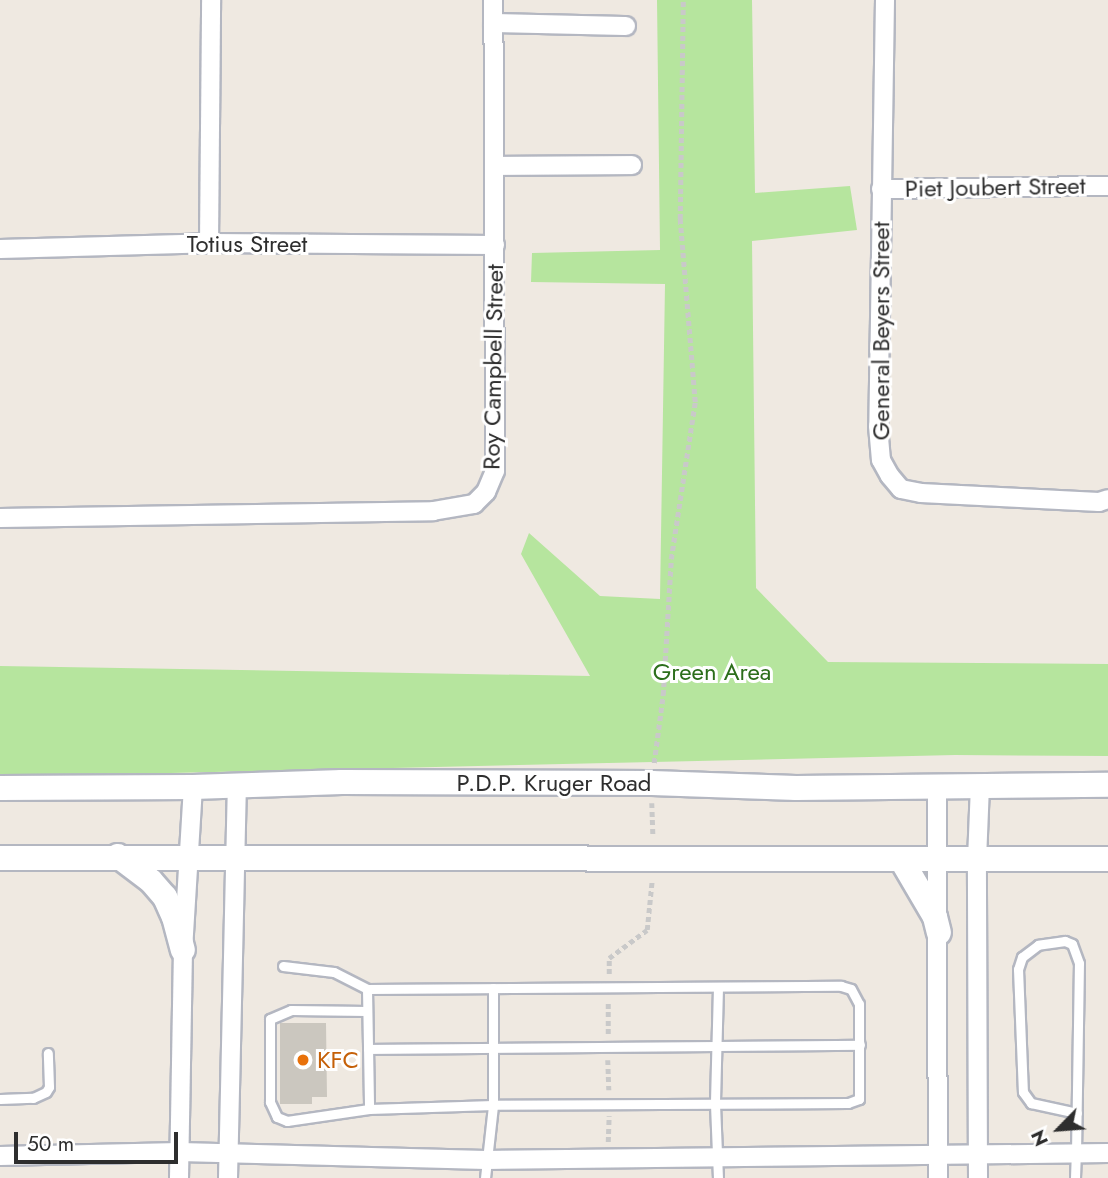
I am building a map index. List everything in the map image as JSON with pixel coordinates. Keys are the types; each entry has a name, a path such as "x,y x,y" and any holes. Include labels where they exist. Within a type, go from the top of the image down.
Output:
{"street":[{"path":"209,243 211,0"},
{"name":"Roy Campbell Street","path":"0,518 433,511 474,504 486,492 495,471 493,0"},
{"name":"General Beyers Street","path":"885,0 878,426 881,460 901,489 921,493 1099,502 1108,499"},
{"path":"493,23 626,26"},
{"path":"495,166 632,165"},
{"name":"Piet Joubert Street","path":"881,189 1108,186"},
{"name":"Totius Street","path":"0,249 209,243 495,245"},
{"name":"P.D.P. Kruger Road","path":"0,788 193,788 342,782 652,783 796,788 1108,785"},
{"path":"937,785 938,1178"},
{"path":"978,1178 977,860 981,785"},
{"path":"228,1178 237,786"},
{"path":"179,1178 183,950 193,788"},
{"path":"0,858 118,856 235,860 653,861 1108,859"},
{"path":"118,856 150,881 165,897 183,950"},
{"path":"901,859 935,917 939,933"},
{"path":"0,1156 180,1152 486,1160 1108,1153"}],"lane":[{"path":"1076,1178 1076,1153 1077,1112 1079,963 1076,949 1065,941 1038,945 1022,957 1018,969 1023,1092 1031,1103 1077,1112"},
{"path":"283,966 334,972 367,989 804,985 851,989 859,1004 860,1093 856,1102 493,1105 369,1109 310,1120 288,1121 277,1117 270,1102 267,1023 272,1017 290,1010 368,1011"},
{"path":"718,987 715,1104 718,1178"},
{"path":"485,1178 493,1105 493,988"},
{"path":"367,989 369,1109"},
{"path":"368,1049 860,1045"},
{"path":"0,1098 33,1098 46,1092 49,1087 48,1053"}],"path":[{"path":"607,1157 610,1104 609,958 647,930 653,861 652,783 663,695 671,559 695,402 680,219 683,0"}],"green space":[{"name":"Green Area","path":"657,0 752,0 755,193 850,186 857,230 752,241 756,588 828,662 1108,664 1108,756 955,755 0,777 0,666 590,676 521,554 529,533 600,596 660,599 665,284 531,282 532,253 660,250"}],"building":[{"name":"KFC","path":"280,1023 326,1023 327,1097 312,1097 312,1104 280,1104"}],"place":[{"name":"KFC","path":"303,1060"}]}
